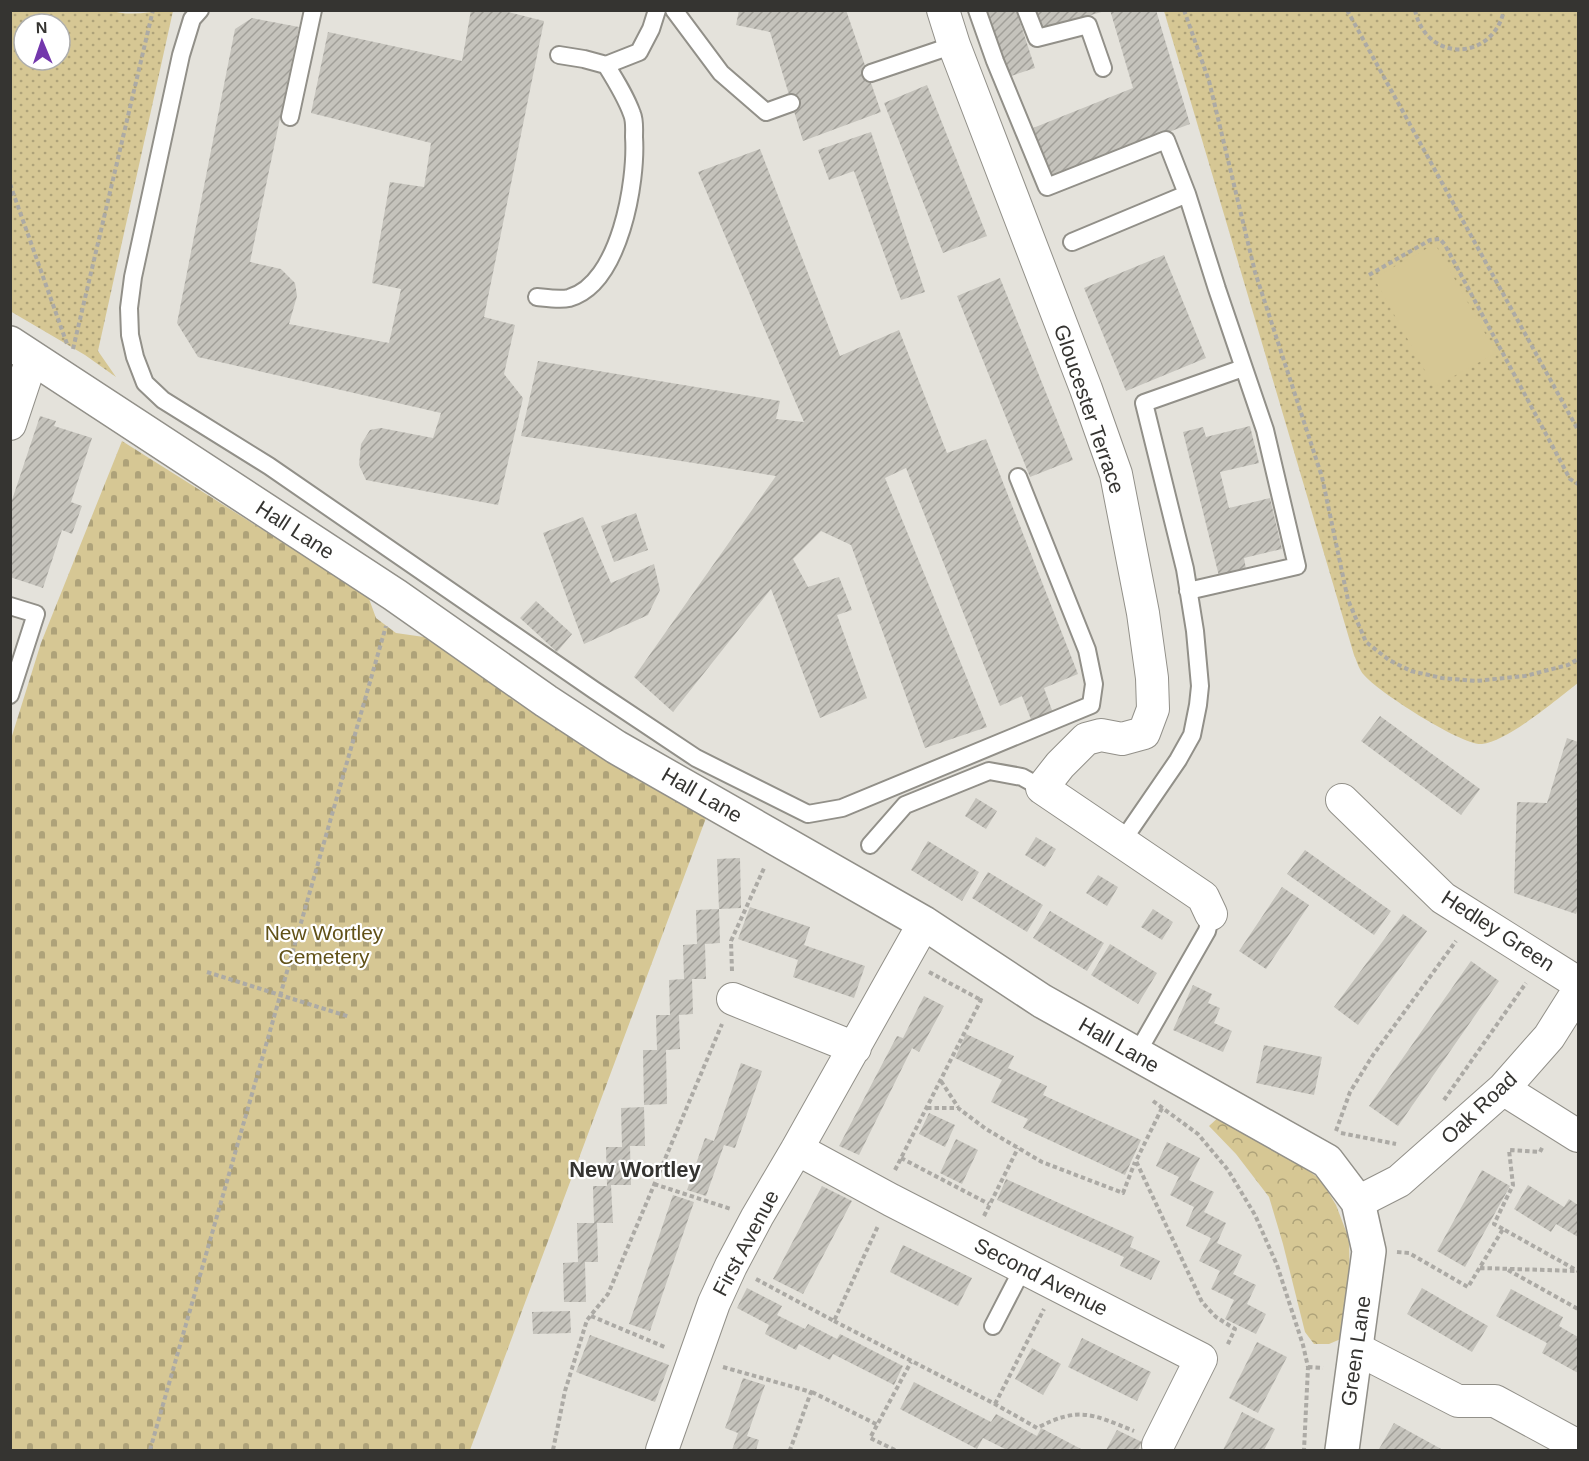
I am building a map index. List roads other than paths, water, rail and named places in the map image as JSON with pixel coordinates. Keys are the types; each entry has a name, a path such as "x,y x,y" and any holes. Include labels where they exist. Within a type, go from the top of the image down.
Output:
{"street":[{"name":"Gloucester Terrace","path":"943,10 954,45 1086,389 1116,474 1143,613 1152,678 1153,709 1144,733 1122,739 1101,735 1086,739 1060,765 1042,788"},
{"path":"10,424 21,351"},
{"name":"Hall Lane","path":"21,351 395,595 616,747 924,923 1042,1001 1327,1161 1358,1202 1369,1251"},
{"path":"1042,788 1203,897 1211,914"},
{"name":"Hedley Green","path":"1342,800 1443,898 1578,983"},
{"name":"First Avenue","path":"662,1450 714,1303 731,1266 906,959 924,923"},
{"name":"Oak Road","path":"1358,1202 1399,1181 1503,1089 1549,1037 1578,991"},
{"path":"733,999 855,1048"},
{"path":"1503,1089 1567,1129"},
{"name":"Second Avenue","path":"798,1149 1201,1359 1158,1445"},
{"name":"Green Lane","path":"1342,1450 1369,1251"},
{"path":"1357,1349 1458,1401 1495,1401 1578,1446"}],"lane":[{"path":"200,10 192,19 181,55 133,277 129,308 130,334 135,357 145,383 163,400 269,466 696,758 808,814 842,808 1091,705 1094,684 1087,650 1018,477"},
{"path":"290,117 313,10"},
{"path":"559,55 606,65 639,52 651,29 657,10"},
{"path":"674,10 721,73 766,112 791,103"},
{"path":"978,10 995,61 1047,187 1166,140 1187,194 1265,430 1297,566 1188,591"},
{"path":"1026,10 1037,38 1088,25 1102,68"},
{"path":"871,73 954,45"},
{"path":"537,297 569,298 592,285 610,260 623,223 630,198 635,162 633,116 624,95 606,65"},
{"path":"1072,242 1187,194"},
{"path":"1121,843 1178,760 1192,735 1200,686 1195,631 1188,591 1144,403 1244,368"},
{"path":"10,606 36,614 10,695"},
{"path":"870,845 904,805 989,771 1022,777 1042,788"},
{"path":"1136,1055 1207,931 1211,914"},
{"path":"993,1326 1023,1268"}],"district":[{"name":"New Wortley","path":"635,1169"}],"park label":[{"name":"New Wortley Cemetery","path":"324,945"}]}
